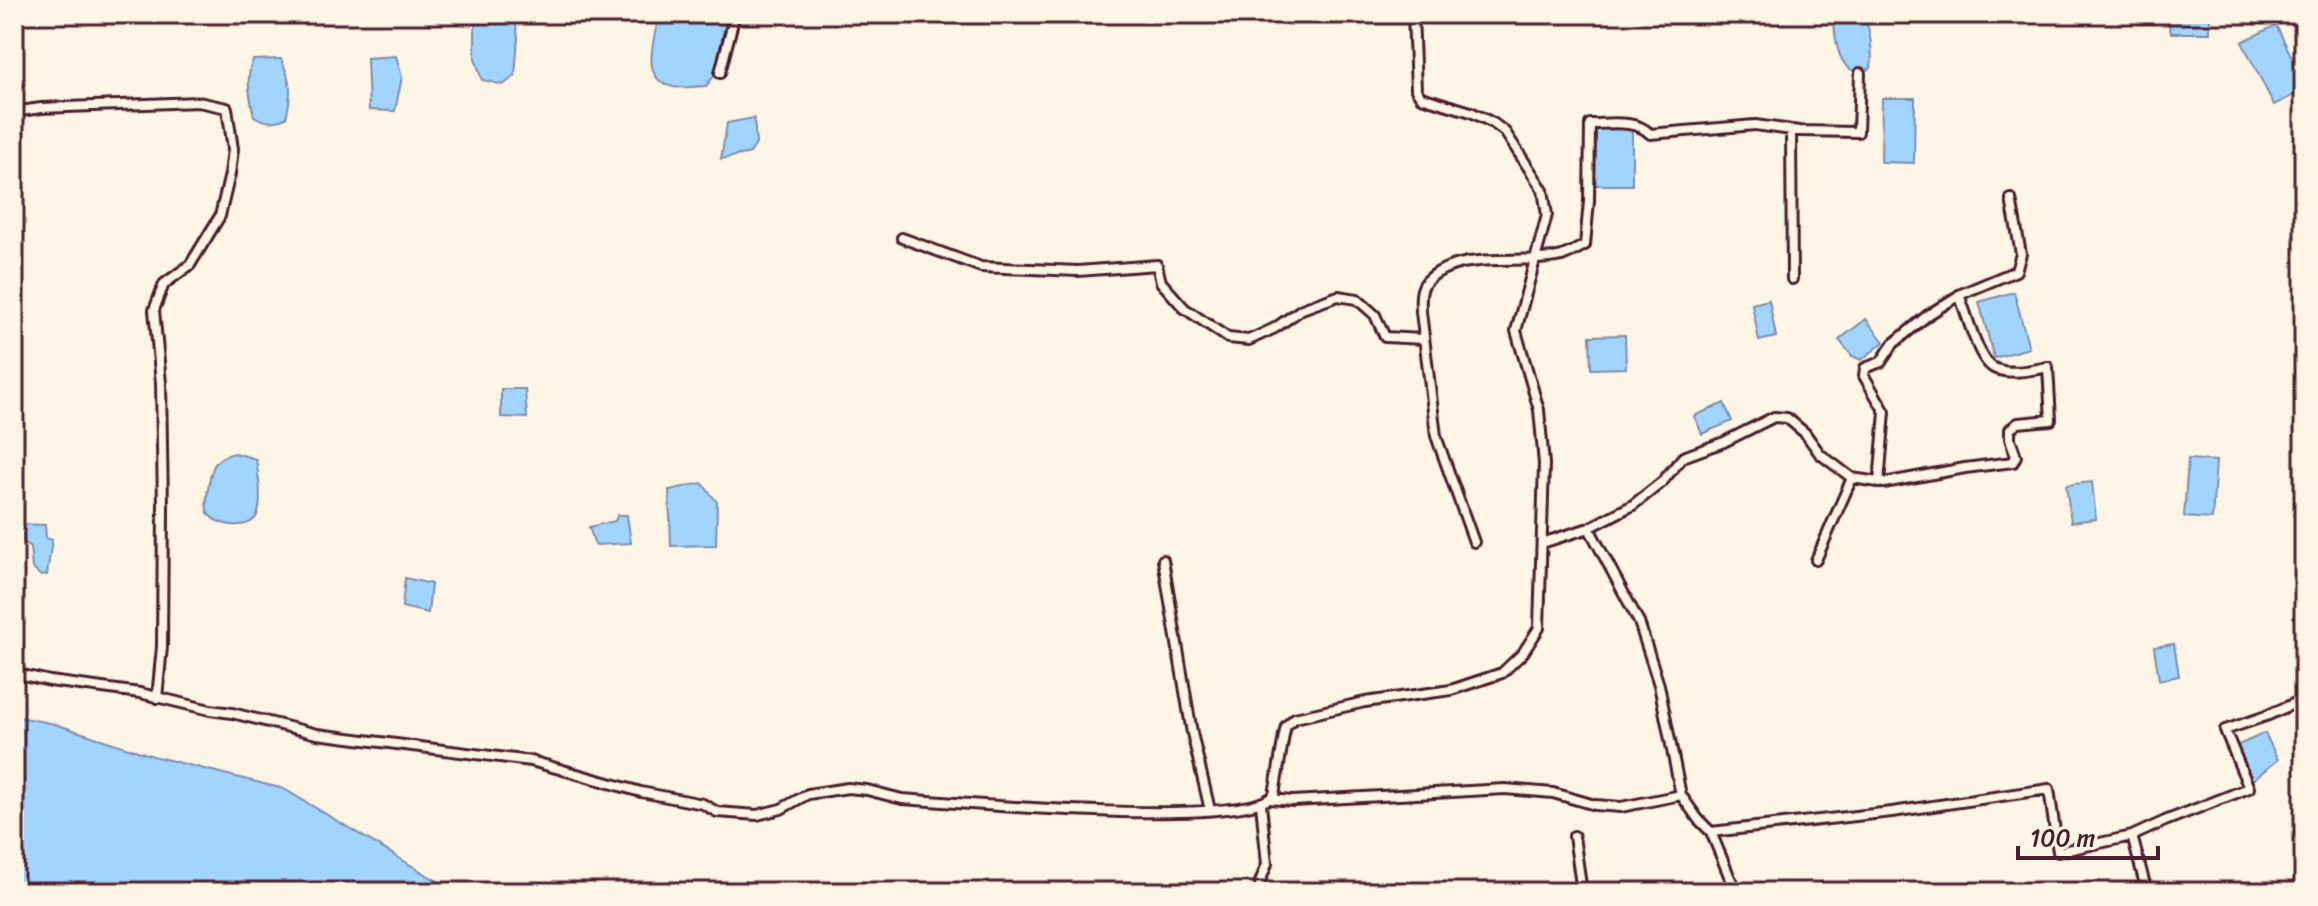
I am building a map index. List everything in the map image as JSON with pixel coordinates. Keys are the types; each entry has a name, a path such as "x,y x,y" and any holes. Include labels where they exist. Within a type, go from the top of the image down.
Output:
{"street":[{"path":"720,73 735,14"},
{"path":"14,673 140,693 317,734 531,761 641,792 703,804 717,812 757,815 781,809 808,794 848,788 902,799 1150,813 1261,804 1274,795 1286,726 1295,718 1365,702 1451,690 1502,673 1523,653 1539,628 1544,464 1539,410 1516,331 1547,215 1543,190 1505,132 1471,112 1421,97 1416,90 1413,14"},
{"path":"1474,542 1436,436 1423,339 1421,291 1425,283 1442,271 1472,260 1562,256 1585,245 1590,124 1630,125 1645,128 1650,134 1755,125 1791,130 1858,132 1860,73"},
{"path":"14,112 41,108 198,102 227,108 233,149 220,216 190,265 164,284 154,310 161,383 163,507 162,647 157,698"},
{"path":"1791,130 1792,279"},
{"path":"1879,483 1885,412 1864,376 1865,368 1881,362 1893,344 1928,315 1959,295 2016,271 2021,254 2011,199"},
{"path":"902,238 981,267 1078,271 1157,265 1161,282 1184,308 1228,338 1249,340 1275,328 1302,309 1338,296 1357,299 1375,315 1385,337 1423,339"},
{"path":"1542,543 1589,528 1633,505 1662,482 1683,457 1724,442 1774,417 1787,418 1805,433 1820,454 1852,478 1879,483 2013,462 2016,456 2010,429 2018,423 2051,420 2048,367 2013,372 1995,369 1987,363 1959,295"},
{"path":"1816,560 1852,478"},
{"path":"1589,528 1639,622 1659,685 1681,795 1711,832 1739,892"},
{"path":"1163,560 1192,733 1210,810"},
{"path":"1711,832 1892,812 2049,789 2058,852 2132,836 2249,788 2225,730 2304,699"},
{"path":"1270,799 1293,801 1505,789 1553,793 1595,805 1621,807 1681,795"},
{"path":"1261,804 1267,864 1260,882 1261,892"},
{"path":"1574,836 1582,892"},
{"path":"2132,836 2147,892"}],"water":[{"path":"659,14 727,14 714,76 706,86 673,87 655,76 651,57"},
{"path":"1834,14 1855,14 1864,20 1870,40 1871,68 1860,71 1844,63 1837,45"},
{"path":"2210,14 2210,33 2171,33 2164,16"},
{"path":"495,17 515,19 518,37 515,76 503,85 482,80 475,58 475,22"},
{"path":"2276,25 2304,82 2304,90 2274,105 2242,42"},
{"path":"396,56 402,77 395,111 369,110 367,58"},
{"path":"281,59 290,88 286,118 266,121 254,116 249,74 253,60"},
{"path":"1882,98 1915,98 1914,163 1881,162"},
{"path":"754,118 756,144 750,153 721,159 727,123"},
{"path":"1596,129 1632,129 1632,185 1595,185"},
{"path":"2014,292 2029,348 1994,358 1979,302"},
{"path":"1769,300 1776,337 1759,341 1752,304"},
{"path":"1866,319 1884,342 1861,360 1852,356 1839,340"},
{"path":"1625,335 1626,368 1591,369 1590,336"},
{"path":"501,389 525,389 527,418 501,417"},
{"path":"1724,403 1732,421 1702,434 1694,416"},
{"path":"235,453 256,459 260,487 257,515 241,525 225,524 212,518 206,506 214,466 219,459"},
{"path":"2188,459 2216,461 2212,519 2184,517"},
{"path":"2092,482 2096,519 2071,522 2066,485"},
{"path":"702,483 717,502 716,545 671,546 669,490"},
{"path":"618,515 627,515 631,543 595,545 589,527 615,521"},
{"path":"20,524 45,525 46,538 52,540 47,575 41,576 32,568 30,546 22,542"},
{"path":"405,578 431,584 428,613 402,607"},
{"path":"2174,644 2179,676 2159,680 2154,647"},
{"path":"14,716 55,724 153,756 284,789 461,892 14,892"},
{"path":"2265,733 2278,760 2251,781 2234,747"}]}
